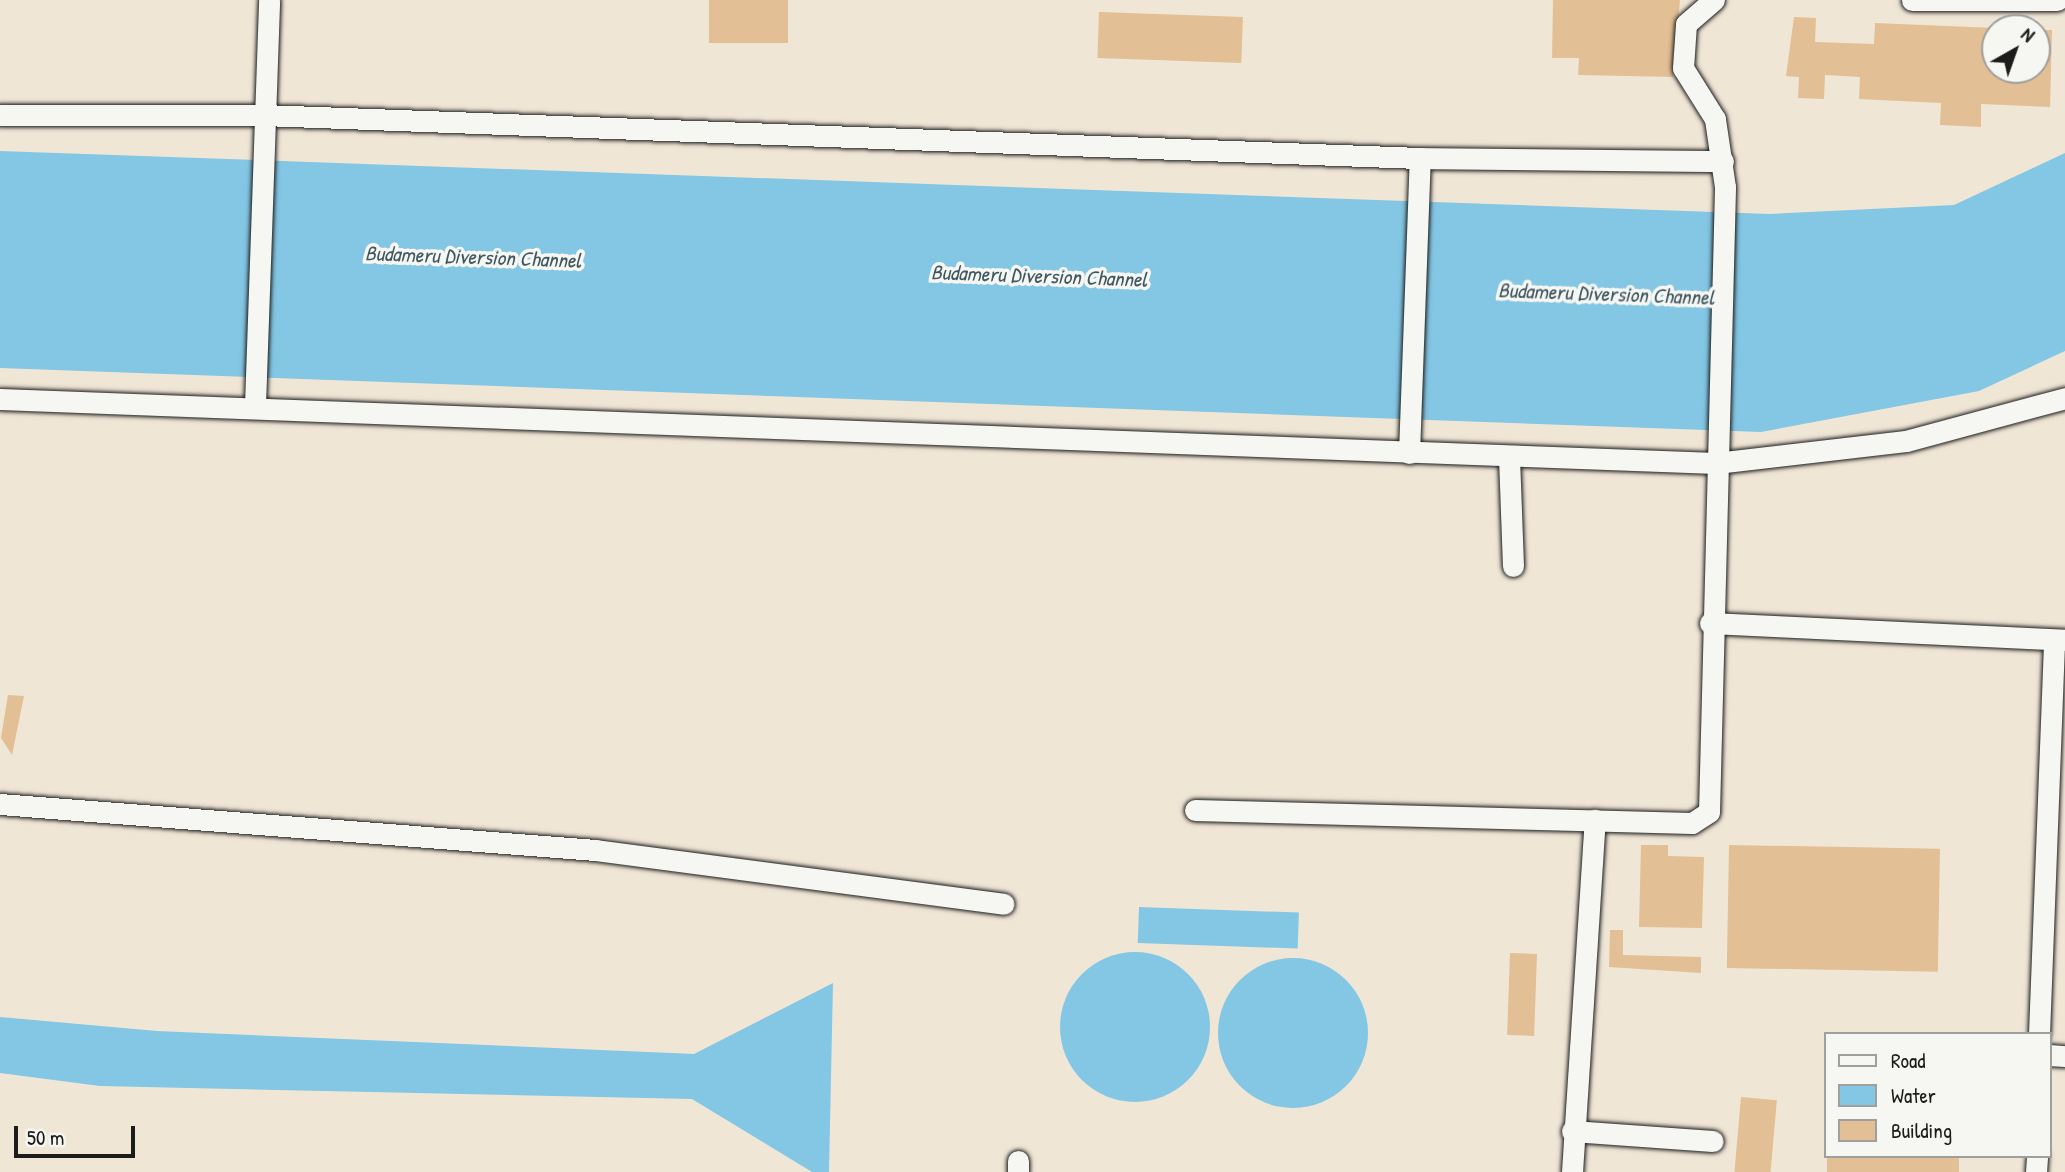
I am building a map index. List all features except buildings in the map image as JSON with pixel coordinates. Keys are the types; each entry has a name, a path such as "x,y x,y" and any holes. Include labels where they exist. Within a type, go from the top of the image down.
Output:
{"lane":[{"path":"255,397 269,0"},
{"path":"1195,810 1692,823 1709,812 1710,623 1725,187 1723,161 1710,104 1683,68 1686,24 1714,0"},
{"path":"1912,0 2057,0"},
{"path":"0,115 263,115 1420,158 1723,161"},
{"path":"1410,446 1420,158"},
{"path":"0,399 255,397 1410,446 1509,457 1717,453 1906,441 2065,398"},
{"path":"1509,457 1513,566"},
{"path":"1710,623 2060,640 2057,777 2039,1032"},
{"path":"0,804 595,849 1003,904"},
{"path":"1572,1172 1572,1131 1595,820"},
{"path":"1572,1131 1713,1141"}],"shaded area":[{"path":"0,0 2065,0 2065,1172 0,1172"}],"water":[{"name":"Budameru Diversion Channel","path":"0,151 1770,214 1954,205 2065,153 2065,351 1979,391 1761,432 0,368"},
{"path":"1139,907 1299,913 1298,949 1138,943"},
{"path":"1135,952 1164,958 1188,974 1204,998 1210,1027 1204,1056 1188,1080 1164,1096 1135,1102 1106,1096 1082,1080 1066,1056 1060,1027 1066,998 1082,974 1106,958"},
{"path":"1293,958 1322,964 1346,980 1362,1004 1368,1033 1362,1062 1346,1086 1322,1102 1293,1108 1264,1102 1240,1086 1224,1062 1218,1033 1224,1004 1240,980 1264,964"},
{"path":"833,983 829,1172 812,1172 692,1099 100,1086 0,1073 0,1017 157,1031 694,1054"}]}
